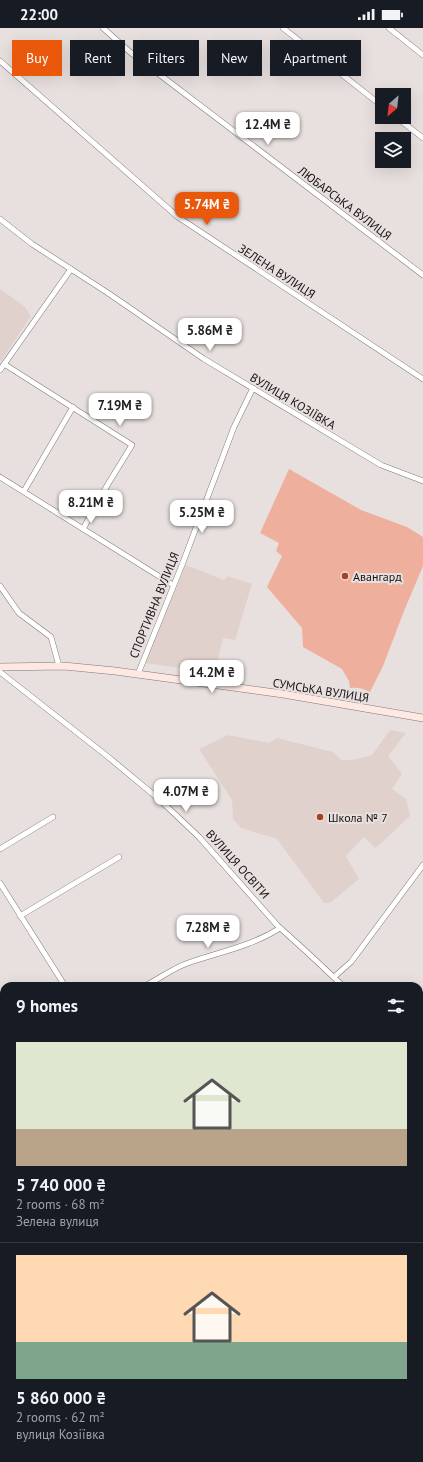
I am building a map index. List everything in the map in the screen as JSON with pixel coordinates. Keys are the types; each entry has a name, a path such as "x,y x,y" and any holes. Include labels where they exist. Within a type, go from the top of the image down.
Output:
{"main road":[{"name":"СУМСЬКА ВУЛИЦЯ","path":"0,667 59,666 138,674 283,694 423,718"}],"street":[{"name":"ЛЮБАРСЬКА ВУЛИЦЯ","path":"103,28 130,52 423,275"},
{"path":"283,28 375,100"},
{"path":"389,28 423,55"},
{"name":"ЗЕЛЕНА ВУЛИЦЯ","path":"0,61 178,218 423,379"},
{"path":"405,124 423,138"},
{"name":"ВУЛИЦЯ КОЗІЇВКА","path":"0,219 32,244 204,359 302,416 381,465 423,481"},
{"path":"0,370 71,269"},
{"path":"4,364 132,445 108,484 83,530"},
{"name":"СПОРТИВНА ВУЛИЦЯ","path":"138,674 234,427 253,388"},
{"path":"24,491 73,408"},
{"path":"0,477 173,585"},
{"path":"0,586 19,613 51,637 59,666"},
{"name":"ВУЛИЦЯ ОСВІТИ","path":"0,672 101,751 160,800 199,837 280,928 339,982"},
{"path":"0,849 53,817"},
{"path":"20,916 119,857"},
{"path":"334,977 351,962 423,864"},
{"path":"0,883 62,982"},
{"path":"153,982 187,964 247,944 272,934 280,928"}],"shaded area":[{"path":"0,289 24,306 31,316 1,361 0,361"},
{"name":"Авангард","path":"289,469 361,510 407,527 423,537 423,566 383,666 370,692 360,688 350,688 349,681 342,669 303,647 302,628 267,587 282,556 276,551 279,543 260,533"},
{"path":"186,565 224,580 228,576 252,584 235,640 223,638 215,673 145,663"},
{"name":"Школа № 7","path":"390,730 406,733 388,756 402,774 392,789 406,799 410,816 375,848 364,837 346,856 359,879 330,903 324,903 277,839 241,828 233,819 232,800 199,749 228,735 269,743 277,738 333,752 341,760 353,760 372,755"}],"place":[{"name":"Авангард","path":"345,576"},
{"name":"Школа № 7","path":"320,817"}]}
